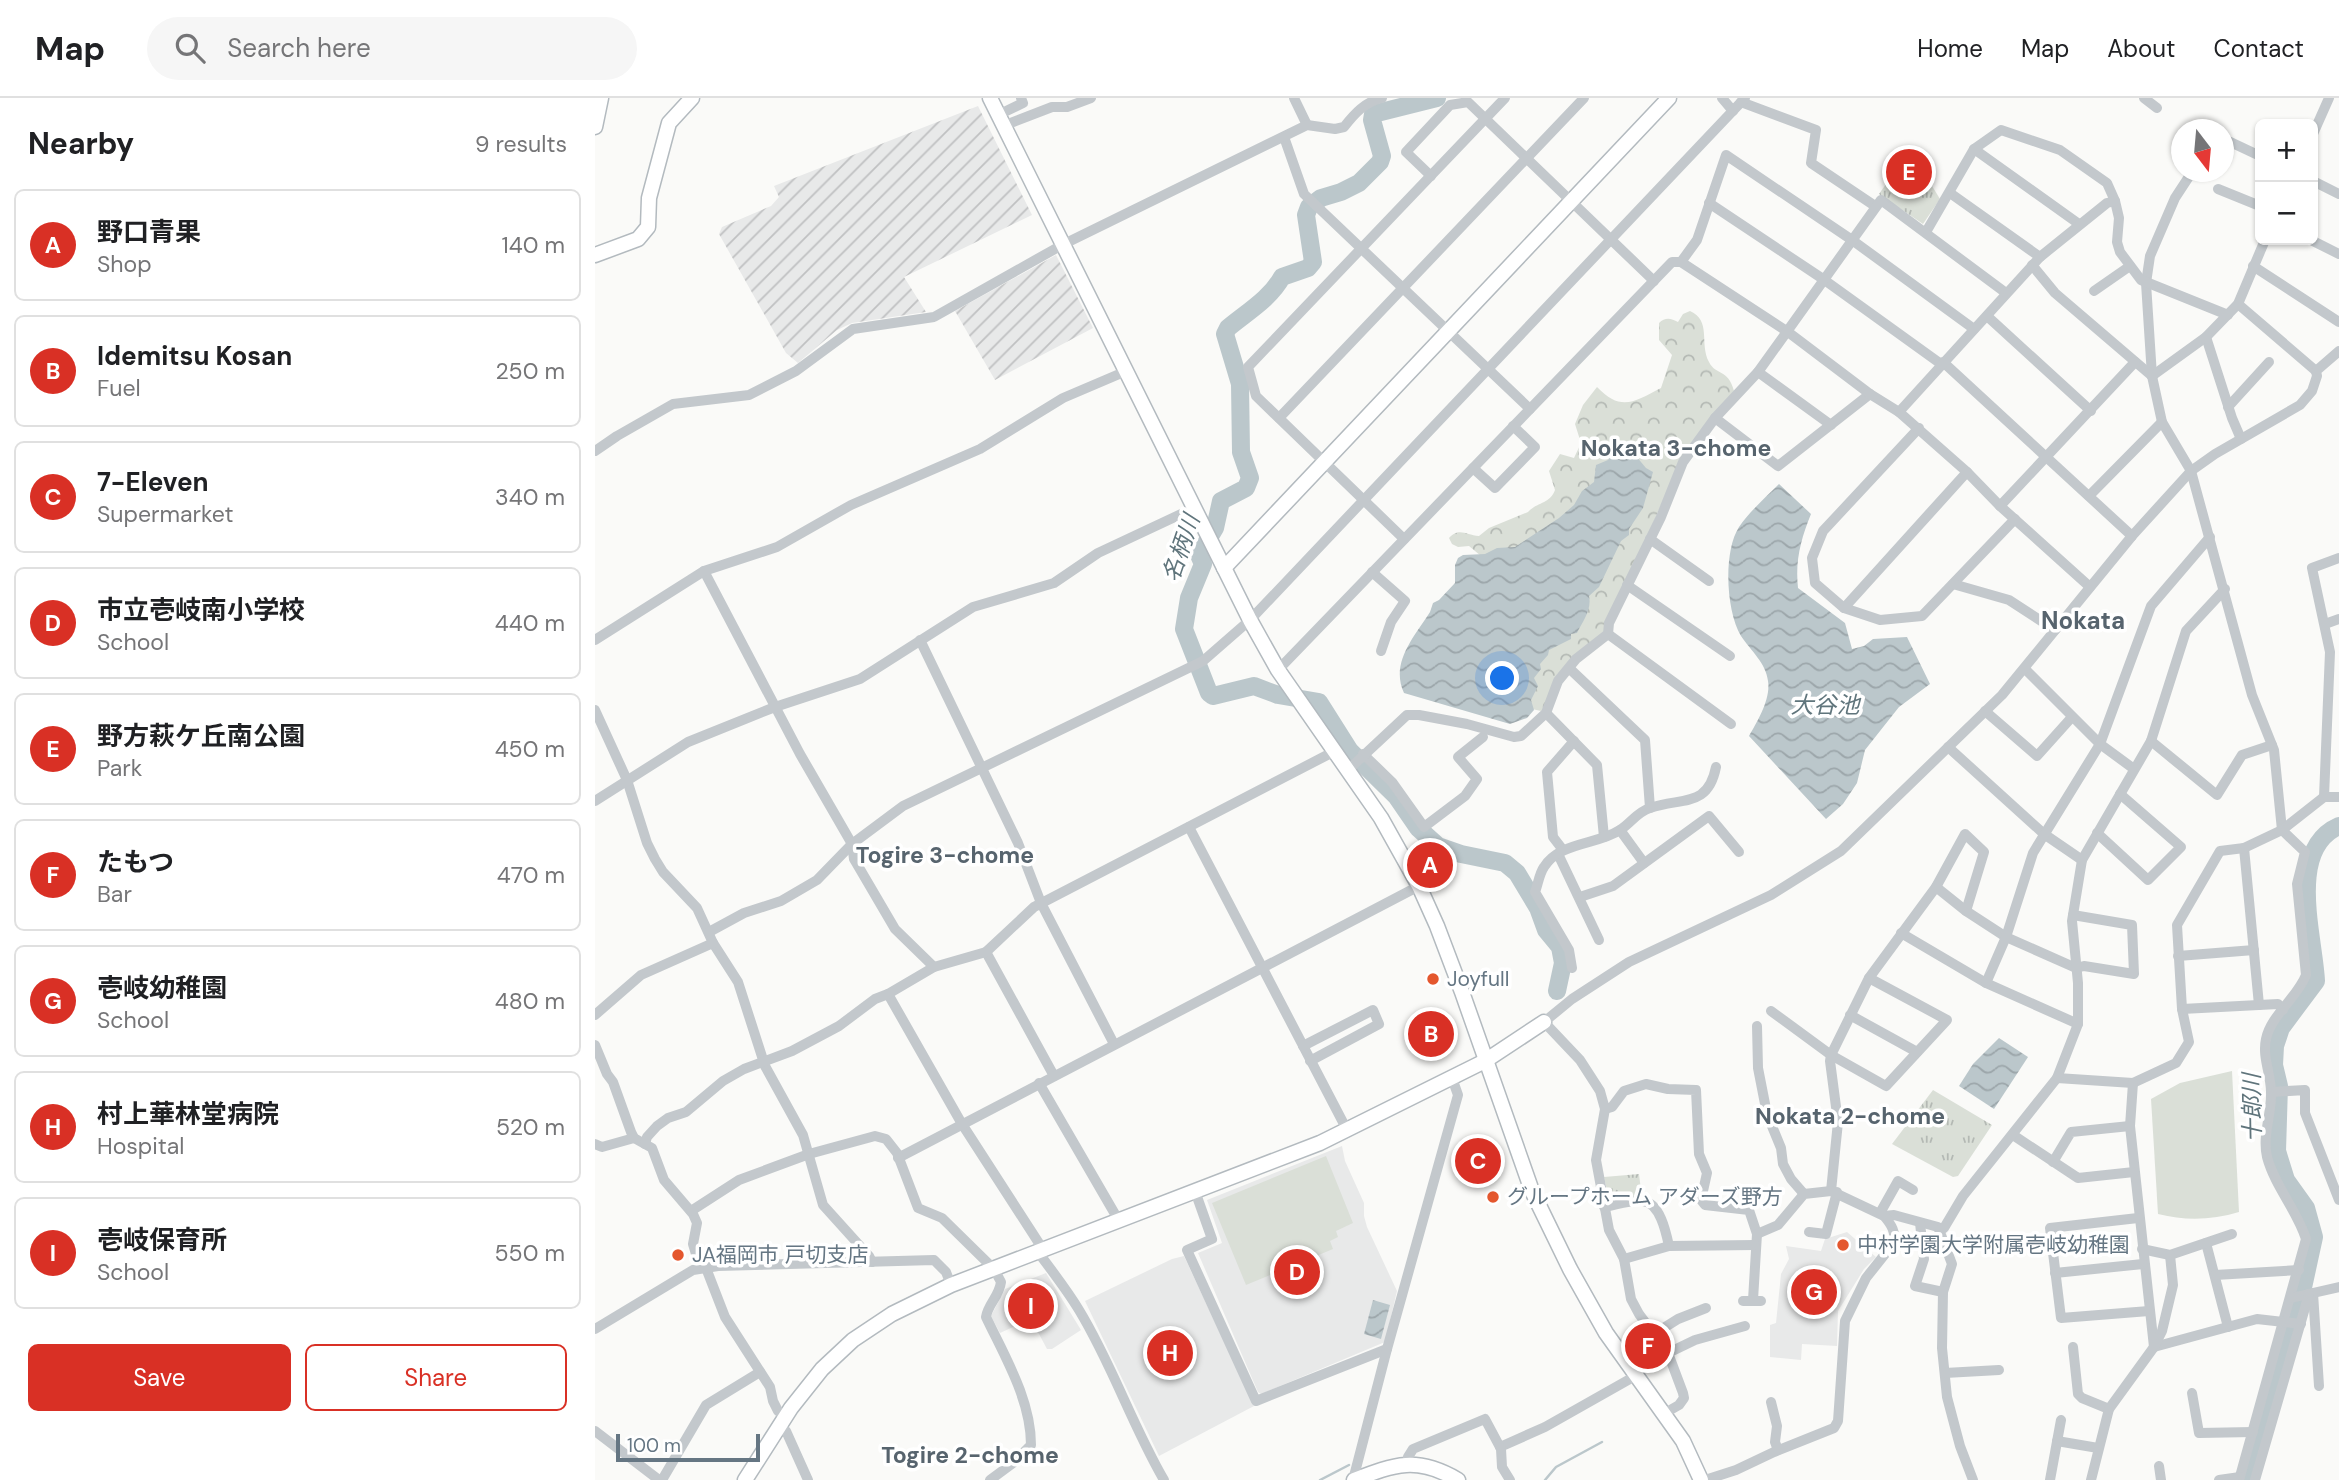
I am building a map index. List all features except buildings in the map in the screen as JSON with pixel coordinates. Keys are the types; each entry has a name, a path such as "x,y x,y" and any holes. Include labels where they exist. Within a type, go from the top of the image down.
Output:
{"street":[{"path":"595,127 601,98"},
{"path":"595,255 638,239 647,227 649,198 670,122 692,98"},
{"path":"991,98 1124,372 1250,620 1278,670 1335,751 1392,782 1424,827 1465,796 1477,779 1458,758 1483,737"},
{"path":"1001,120 1023,103 1021,98"},
{"path":"1001,120 1052,107 1067,107 1091,98"},
{"path":"1294,98 1307,125"},
{"path":"595,452 673,404 750,395 796,371 853,329 934,317 1062,245 1307,125 1335,129 1345,127 1355,113 1371,101 1382,98"},
{"path":"1404,539 1256,396 1248,368 1505,98"},
{"path":"1279,418 1584,98"},
{"path":"1224,568 1669,98"},
{"path":"1722,98 1733,111"},
{"path":"2144,98 2157,108"},
{"path":"2318,123 2329,98"},
{"path":"709,932 744,913 781,901 817,880 852,844 903,806 1197,664 1250,620 1743,100 1816,130 1811,163 1875,206"},
{"path":"1431,176 1406,152 1450,105 1456,101 1468,102 1654,281"},
{"path":"1926,232 1974,149 2001,130 2060,150 2107,183 2119,218 2117,242 2120,252 2146,283 2228,315"},
{"path":"1284,137 1304,194 1530,409"},
{"path":"2234,144 2255,154"},
{"path":"1974,149 2079,225"},
{"path":"1681,262 1697,240 1726,155 1852,240 1974,329"},
{"path":"2185,182 2175,198 2150,257 2146,283 2152,376 2162,422 2191,471 2252,695 2272,744 2282,830 2305,852 2297,884 2306,975 2302,986 2266,1038 2265,1057 2271,1092 2266,1154 2281,1192 2301,1223 2307,1239 2239,1479 2218,1480"},
{"path":"2315,182 2339,194"},
{"path":"2218,190 2255,204"},
{"path":"1950,192 2036,261 2055,293 2152,376"},
{"path":"1355,762 1407,715 1467,724 1514,737 1526,733 1546,713 1558,681 1576,659 1608,634 1609,624 1683,462 1715,418 1758,372 1881,200 2006,293"},
{"path":"1899,412 2036,261 2107,203 2115,201"},
{"path":"1709,203 1942,363 2132,536"},
{"path":"2318,244 2339,254"},
{"path":"2152,376 2206,337 2238,304 2263,245"},
{"path":"1278,670 1672,262 1681,262 1788,332 1870,394 1899,412 1968,472 2000,506 2090,587"},
{"path":"2094,291 2130,265"},
{"path":"2253,266 2339,322"},
{"path":"745,1480 782,1422 822,1369 853,1340 891,1314 951,1285 1320,1143 1347,1130 1485,1061 1629,962 1771,895 1841,851 2002,695 2132,536 2191,471 2300,405 2312,391 2316,371 2238,304"},
{"path":"1987,316 2091,411"},
{"path":"2206,337 2241,439"},
{"path":"2316,371 2339,351"},
{"path":"2000,506 2135,362"},
{"path":"2228,407 2269,362"},
{"path":"595,640 704,571 777,547 851,505 980,449 1063,398 1124,372"},
{"path":"1758,372 1831,425"},
{"path":"1715,418 1778,466 1870,394"},
{"path":"2089,496 2162,422"},
{"path":"1473,468 1495,488 1535,447 1513,426"},
{"path":"1919,428 1823,531 1812,558 1815,583 1844,608 1880,620 1922,616 2015,519"},
{"path":"1844,608 1968,472"},
{"path":"595,801 688,742 775,707 860,679 973,607 1054,583 1098,553 1196,512"},
{"path":"1986,982 2006,937 2033,853 2100,744 2151,606 2210,537"},
{"path":"1650,539 1709,581"},
{"path":"2324,797 2335,677 2312,568 2339,558"},
{"path":"704,571 775,707 852,844 854,859 895,929 934,967"},
{"path":"1372,572 1405,601 1391,622 1381,651"},
{"path":"1953,584 2009,600 2055,630"},
{"path":"1627,585 1730,656"},
{"path":"1940,1230 1944,1228 1963,1196 2057,1078 2078,1024 2073,915 2082,860 2151,741 2186,631 2225,589"},
{"path":"2325,624 2339,619"},
{"path":"1608,634 1731,724"},
{"path":"920,640 1018,843 1041,903 1114,1044"},
{"path":"1570,669 1645,740 1650,808"},
{"path":"2025,669 2100,744 2134,769"},
{"path":"595,709 627,780 647,843 655,859 663,872 697,908 713,943 738,982 764,1061 783,1102 803,1135 824,1205 872,1262"},
{"path":"1985,711 2037,756 2072,717"},
{"path":"1546,713 1597,765 1604,838"},
{"path":"1574,741 1547,772 1553,837 1599,940"},
{"path":"2151,741 2217,794 2242,755 2272,744"},
{"path":"1948,747 2044,834 2082,860"},
{"path":"645,1144 647,1136 657,1126 668,1118 686,1112 723,1080 792,1051 839,1026 875,999 934,967 986,952 1034,907 1335,751"},
{"path":"1355,762 1381,818 1419,886 1441,937 1532,1191 1570,1269 1607,1333 1665,1413 1702,1480 1736,1470 1834,1428 1838,1421 1845,1321 1866,1278 1896,1237 1890,1222 1882,1214 1833,1191 1804,1194 1778,1225 1756,1240 1669,1246 1624,1259"},
{"path":"1572,968 1569,950 1535,892 1544,866 1560,852 1620,830 1638,813 1702,796 1713,782 1716,767"},
{"path":"2097,833 2148,880 2181,847 2120,794"},
{"path":"2057,1078 2133,1083 2176,1063 2189,1042 2182,1009 2177,925 2220,851 2244,848 2282,830 2324,797 2339,797"},
{"path":"1580,897 1613,886 1709,816 1739,852"},
{"path":"1189,827 1347,1130"},
{"path":"1620,830 1644,863"},
{"path":"1809,1232 1826,1234 1833,1191 1838,1122 1831,1055 1869,978 1935,887 1965,834 1984,852 1966,912"},
{"path":"2244,848 2259,1005"},
{"path":"898,1158 1419,886"},
{"path":"1935,887 1966,912 2006,937 2076,968 2084,966 2134,974 2132,925 2073,915"},
{"path":"1901,933 1986,982 2078,1024"},
{"path":"595,1015 641,975 713,943"},
{"path":"2178,956 2254,950"},
{"path":"986,952 1054,1076"},
{"path":"1771,1011 1831,1055 1886,1086 1947,1020 1869,978"},
{"path":"888,994 962,1124 1079,1308 1164,1480"},
{"path":"2182,1009 2278,1004 2283,1010"},
{"path":"1303,1046 1373,1010 1380,1024 1310,1061"},
{"path":"1850,1015 1917,1052"},
{"path":"1544,1022 1580,1060 1600,1091 1605,1109 1595,1160 1609,1230 1624,1259 1631,1298 1639,1314 1668,1353 1684,1398 1679,1405 1665,1413"},
{"path":"1757,1026 1758,1068 1767,1114 1781,1148 1783,1164 1804,1194"},
{"path":"595,1045 613,1082 634,1138 652,1148 664,1180 691,1211 697,1223 693,1244 696,1254 706,1268 725,1317 770,1387 773,1401 808,1480"},
{"path":"1452,1078 1458,1095 1387,1349 1354,1480 1409,1463 1433,1467 1458,1480"},
{"path":"1039,1083 1119,1221"},
{"path":"2133,1083 2130,1126 2141,1249 2154,1346"},
{"path":"1605,1109 1612,1107 1624,1091 1646,1084 1668,1089 1696,1090 1699,1154 1707,1172 1701,1200 1705,1205 1749,1210 1756,1240 1752,1300"},
{"path":"2271,1092 2305,1090 2305,1113 2339,1200"},
{"path":"2053,1162 2071,1132 2130,1126"},
{"path":"691,1211 739,1180 809,1154 875,1136 886,1139 898,1158 918,1208 942,1218 994,1269 1001,1282 999,1293 987,1310 986,1317 1015,1377 1031,1427 1031,1445 1013,1464 990,1480"},
{"path":"2013,1136 2078,1178 2134,1172"},
{"path":"595,1144 602,1147 634,1138"},
{"path":"1882,1214 1898,1181 1913,1190"},
{"path":"1195,1191 1212,1239 1187,1250 1256,1401 1387,1349"},
{"path":"1604,1207 1644,1201 1655,1206 1665,1228 1669,1246"},
{"path":"1882,1214 1938,1227 1952,1264 1943,1292 1942,1348 1947,1397 1960,1446 1973,1480"},
{"path":"2138,1218 2050,1228 2061,1318 2149,1311"},
{"path":"1920,1223 1924,1259 1915,1286 1943,1292"},
{"path":"2141,1249 2170,1255 2232,1234"},
{"path":"2206,1243 2228,1327"},
{"path":"2091,1480 2109,1409 2162,1331 2173,1285 2170,1255"},
{"path":"595,1329 693,1270 706,1268 934,1260 946,1272 951,1285"},
{"path":"2056,1273 2143,1264"},
{"path":"2214,1275 2299,1270"},
{"path":"2291,1298 2339,1287"},
{"path":"2255,1480 2311,1293"},
{"path":"2311,1293 2319,1386"},
{"path":"1654,1334 1678,1319 1706,1308"},
{"path":"2154,1346 2257,1319 2301,1324"},
{"path":"1668,1353 1695,1340 1745,1326"},
{"path":"2073,1347 2078,1394 2109,1409"},
{"path":"1945,1373 1999,1370"},
{"path":"595,1431 661,1480 706,1405 760,1372"},
{"path":"1500,1447 1545,1427 1637,1375"},
{"path":"2192,1393 2199,1433 2253,1432"},
{"path":"1770,1402 1777,1426 1775,1442 1778,1450"},
{"path":"1409,1463 1408,1457 1413,1449 1485,1419 1500,1447 1502,1467 1510,1480"},
{"path":"2050,1480 2061,1420"},
{"path":"2057,1441 2098,1448"},
{"path":"2159,1466 2161,1480"}],"shaded area":[{"path":"978,106 1032,215 904,277 926,312 852,323 837,330 798,363 786,353 719,234 722,227 771,206 779,197 774,186"},
{"path":"1056,255 1093,328 995,380 955,311"},
{"path":"1342,1146 1345,1161 1364,1203 1367,1227 1397,1291 1385,1342 1261,1394 1198,1253 1222,1243 1207,1200"},
{"path":"1847,1232 1876,1257 1864,1269 1838,1311 1837,1346 1802,1344 1801,1360 1770,1357 1770,1325 1776,1323 1781,1274 1789,1259 1786,1246 1821,1251 1825,1239"},
{"path":"1184,1256 1254,1406 1159,1456 1085,1301 1172,1259"},
{"path":"1046,1273 1081,1330 1052,1349 1047,1349 1031,1319 1000,1333 991,1316 1005,1289"}],"green space":[{"path":"1910,150 1940,199 1923,224 1879,194"},
{"path":"1690,311 1701,321 1709,362 1729,379 1734,391 1680,462 1605,632 1577,654 1545,707 1541,711 1532,709 1528,705 1530,683 1596,484 1551,527 1514,548 1481,556 1469,546 1458,547 1452,544 1449,538 1459,532 1479,536 1489,528 1528,512 1550,498 1555,490 1549,471 1560,454 1574,458 1581,443 1575,424 1583,405 1597,387 1613,400 1621,402 1635,400 1661,388 1672,355 1659,340 1659,323 1668,319 1678,322 1683,314"},
{"path":"2232,1071 2239,1212 2199,1219 2158,1214 2151,1099 2180,1083"},
{"path":"1933,1090 1992,1125 1958,1176 1953,1177 1892,1144"},
{"path":"1326,1156 1353,1223 1336,1231 1338,1237 1330,1241 1333,1249 1246,1285 1212,1203"},
{"path":"1639,1174 1642,1198 1610,1204 1604,1177"}],"water":[{"path":"1631,450 1646,468 1653,472 1643,508 1629,529 1629,535 1621,541 1599,587 1589,596 1588,611 1577,633 1571,634 1571,639 1549,650 1540,664 1541,669 1534,678 1538,686 1531,700 1534,710 1527,718 1510,724 1404,693 1400,671 1406,651 1433,603 1455,583 1455,565 1458,558 1463,555 1485,554 1497,548 1515,547 1574,505 1582,491 1594,482 1596,465 1608,460 1614,452"},
{"name":"大谷池","path":"1779,484 1811,514 1800,550 1798,588 1845,623 1852,649 1864,646 1873,639 1907,637 1930,684 1899,707 1865,750 1857,783 1843,804 1826,819 1749,736 1765,703 1768,681 1761,663 1741,636 1732,612 1728,582 1730,551 1739,527"},
{"path":"1999,1038 2028,1057 1994,1109 1959,1086 1973,1064"},
{"path":"1373,1300 1390,1305 1381,1339 1364,1334"}],"waterway":[{"name":"名柄川","path":"1437,98 1373,114 1372,120 1382,156 1380,162 1359,183 1321,198 1309,207 1306,215 1313,262 1308,268 1282,277 1265,299 1228,328 1225,334 1240,384 1241,452 1250,478 1246,488 1221,501 1215,528 1199,555 1203,564 1189,598 1184,629 1209,693 1213,696 1254,686 1278,695 1319,702 1350,751 1396,796 1418,828 1438,846 1505,863 1517,873 1538,908 1546,930 1560,947 1563,963 1557,991"},
{"name":"十郎川","path":"2247,1480 2299,1306 2314,1237 2306,1208 2286,1180 2277,1151 2279,1086 2274,1065 2275,1046 2281,1028 2316,981 2308,919 2308,874 2313,854 2323,837 2339,826"},
{"path":"1545,1480 1556,1467 1602,1442"},
{"path":"1320,1480 1349,1465"}],"place":[{"name":"野方萩ケ丘南公園","path":"1909,172"},
{"name":"野口青果","path":"1430,865"},
{"name":"Joyfull","path":"1433,979"},
{"name":"Idemitsu Kosan","path":"1431,1034"},
{"name":"7-Eleven","path":"1478,1161"},
{"name":"グループホーム アダーズ野方","path":"1493,1197"},
{"name":"中村学園大学附属壱岐幼稚園","path":"1843,1245"},
{"name":"JA福岡市 戸切支店","path":"678,1255"},
{"name":"市立壱岐南小学校","path":"1297,1272"},
{"name":"壱岐幼稚園","path":"1814,1292"},
{"name":"壱岐保育所","path":"1031,1306"},
{"name":"たもつ","path":"1648,1346"},
{"name":"村上華林堂病院","path":"1170,1353"}],"district":[{"name":"Nokata 3-chome","path":"1676,448"},
{"name":"Nokata","path":"2083,620"},
{"name":"Togire 3-chome","path":"945,855"},
{"name":"Nokata 2-chome","path":"1850,1116"},
{"name":"Togire 2-chome","path":"970,1455"}]}
